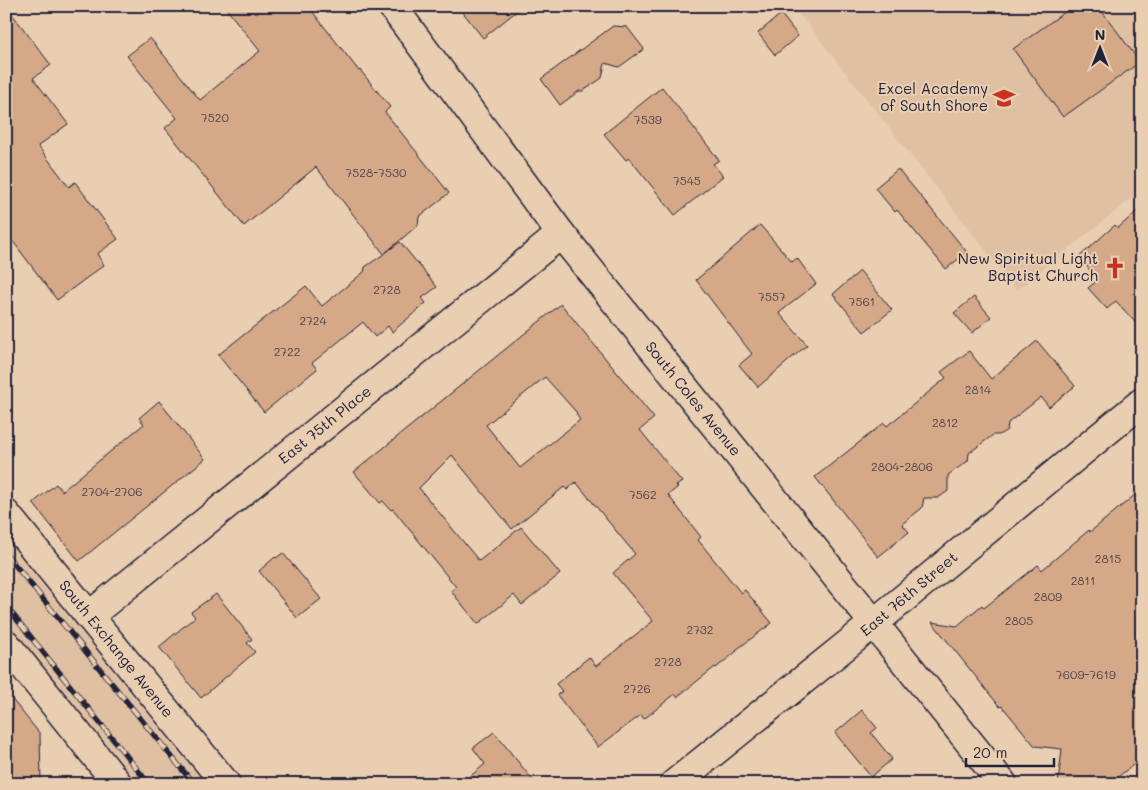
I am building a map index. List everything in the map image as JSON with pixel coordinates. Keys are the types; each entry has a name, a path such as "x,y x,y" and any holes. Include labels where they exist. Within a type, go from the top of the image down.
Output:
{"street":[{"name":"South Coles Avenue","path":"392,6 561,234 1002,784"},
{"name":"East 75th Place","path":"90,616 561,234"},
{"name":"East 76th Street","path":"674,784 874,623 1142,402"},
{"name":"South Exchange Avenue","path":"6,514 226,784"},
{"path":"6,644 118,784"}],"shaded area":[{"name":"Excel Academy of South Shore","path":"793,6 1142,6 1142,190 1017,290"},
{"path":"6,540 205,784 139,784 6,621"}],"building":[{"path":"6,6 51,65 33,78 68,124 38,146 69,187 75,182 118,239 97,254 104,265 57,300 6,232"},
{"path":"224,6 308,6 390,107 385,112 449,193 419,217 418,225 385,253 400,242 437,287 422,298 426,303 392,332 388,326 375,337 363,322 312,363 317,369 264,412 218,355 306,286 322,306 364,272 365,267 384,254 316,167 244,226 165,128 177,118 127,56 150,38 200,100 260,51"},
{"path":"458,6 523,6 483,38"},
{"path":"1073,6 1098,6 1140,62 1063,117 1013,49"},
{"path":"781,14 798,36 775,55 758,33"},
{"path":"613,26 627,27 644,49 619,67 605,63 602,78 583,91 579,91 560,105 541,79"},
{"path":"662,87 719,160 713,164 723,176 675,215 629,158 626,160 604,134"},
{"path":"898,169 967,252 946,269 897,210 895,212 875,188"},
{"name":"New Spiritual Light Baptist Church","path":"1142,207 1142,330 1116,301 1107,309 1088,288 1098,280 1079,257 1115,225 1118,228"},
{"path":"760,225 792,262 797,258 816,284 779,313 807,345 758,387 739,365 752,354 696,280"},
{"path":"860,271 892,310 864,332 833,294"},
{"path":"974,297 991,317 972,333 954,313"},
{"path":"561,304 654,418 640,430 682,482 668,495 701,537 698,540 741,593 745,590 772,623 677,697 675,694 644,719 641,715 598,747 557,695 562,691 556,684 589,657 596,666 653,621 613,573 635,554 576,482 567,490 564,487 512,529 452,455 419,488 479,561 521,527 560,574 522,605 514,595 478,624 451,591 456,587 393,509 391,510 383,501 380,503 354,472","holes":["545,377 577,413 580,420 520,468 486,425"]},
{"path":"1037,341 1075,386 1049,407 1041,397 1008,423 1007,430 999,435 993,435 969,453 968,461 948,475 948,491 938,498 924,498 922,508 902,524 909,532 878,557 815,477 884,423 887,426 946,378 941,372 969,351 991,379"},
{"path":"159,401 205,459 79,561 33,503 56,484 62,491 144,424 139,418"},
{"path":"1142,489 1142,758 1109,784 1058,783 1062,749 1035,746 1002,706 1000,707 932,622 957,626 982,605 984,608 1038,565 1042,570"},
{"path":"283,553 321,599 297,618 259,571 275,557"},
{"path":"216,594 252,639 247,643 255,652 201,698 159,647 195,617 191,612"},
{"path":"6,692 40,734 41,784 6,784"},
{"path":"862,710 877,728 871,733 892,759 871,777 835,733"},
{"path":"494,732 536,784 461,784 485,764 473,748"}],"railway":[{"path":"6,554 194,784"},
{"path":"6,606 149,784"}],"place":[{"name":"Excel Academy of South Shore","path":"1004,98"},
{"name":"New Spiritual Light Baptist Church","path":"1115,268"}]}
